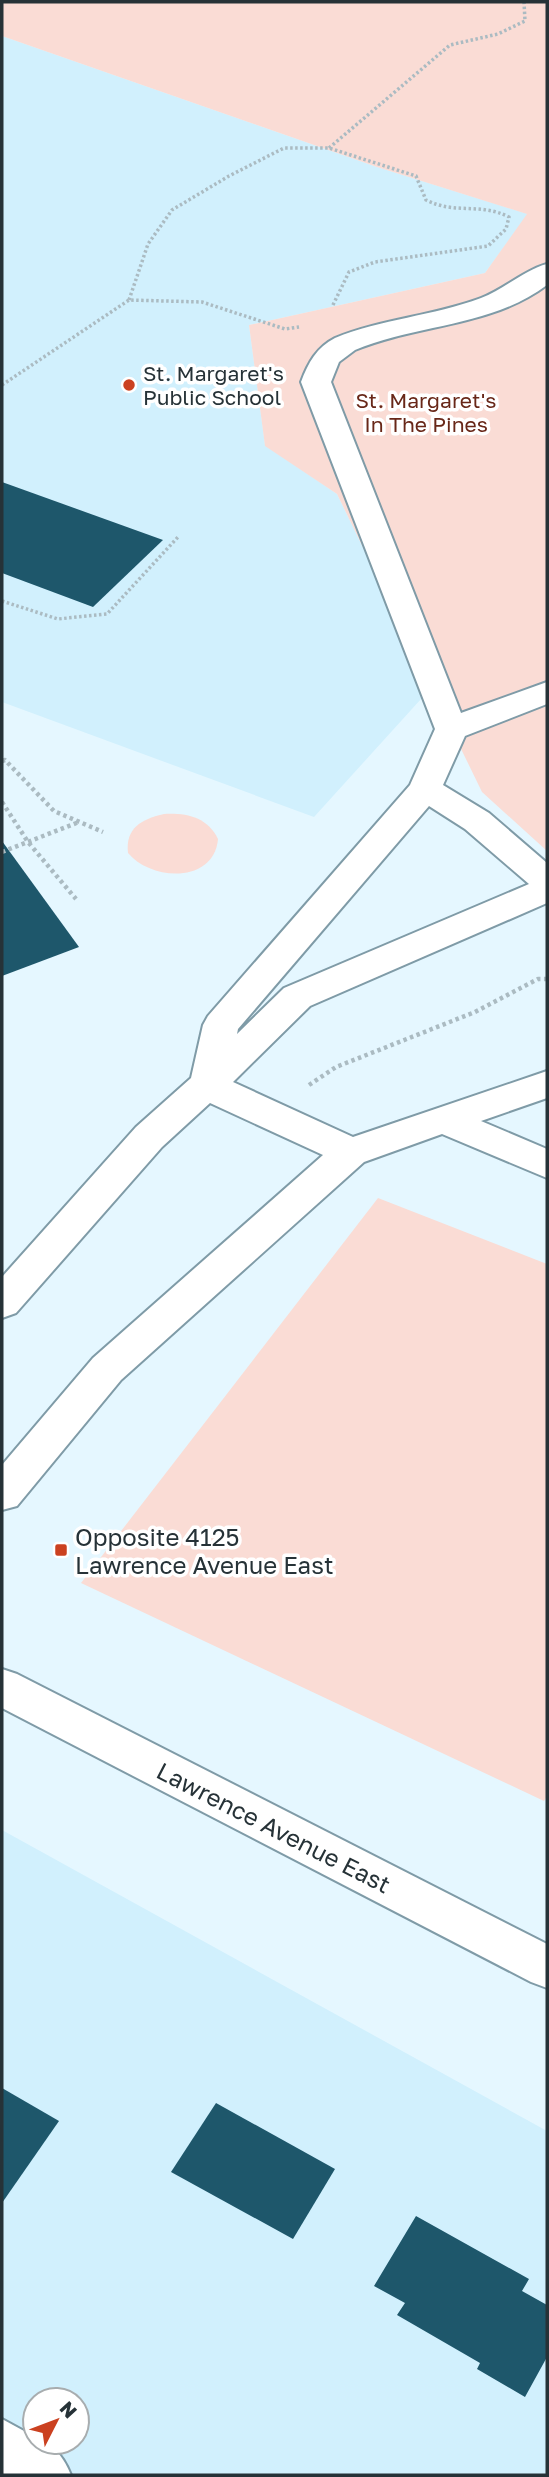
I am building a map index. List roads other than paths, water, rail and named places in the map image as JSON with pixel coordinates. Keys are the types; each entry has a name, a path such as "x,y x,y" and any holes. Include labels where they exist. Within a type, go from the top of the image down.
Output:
{"main road":[{"path":"208,1084 221,1025 425,789 451,729 317,382 322,364 338,347 491,306 531,285 547,272"},
{"path":"451,729 547,692"},
{"path":"425,789 477,821 547,881"},
{"path":"2,1303 149,1138 298,997 547,890"},
{"path":"208,1084 266,1114 351,1152"},
{"path":"2,1494 107,1370 351,1152 547,1084"},
{"path":"444,1120 547,1164"},
{"name":"Lawrence Avenue East","path":"2,1687 547,1967"},
{"path":"2,2445 45,2475"}],"place":[{"name":"St. Margaret's Public School","path":"129,385"},
{"name":"Opposite 4125 Lawrence Avenue East","path":"61,1550"}],"park label":[{"name":"St. Margaret's In The Pines","path":"426,412"}]}
